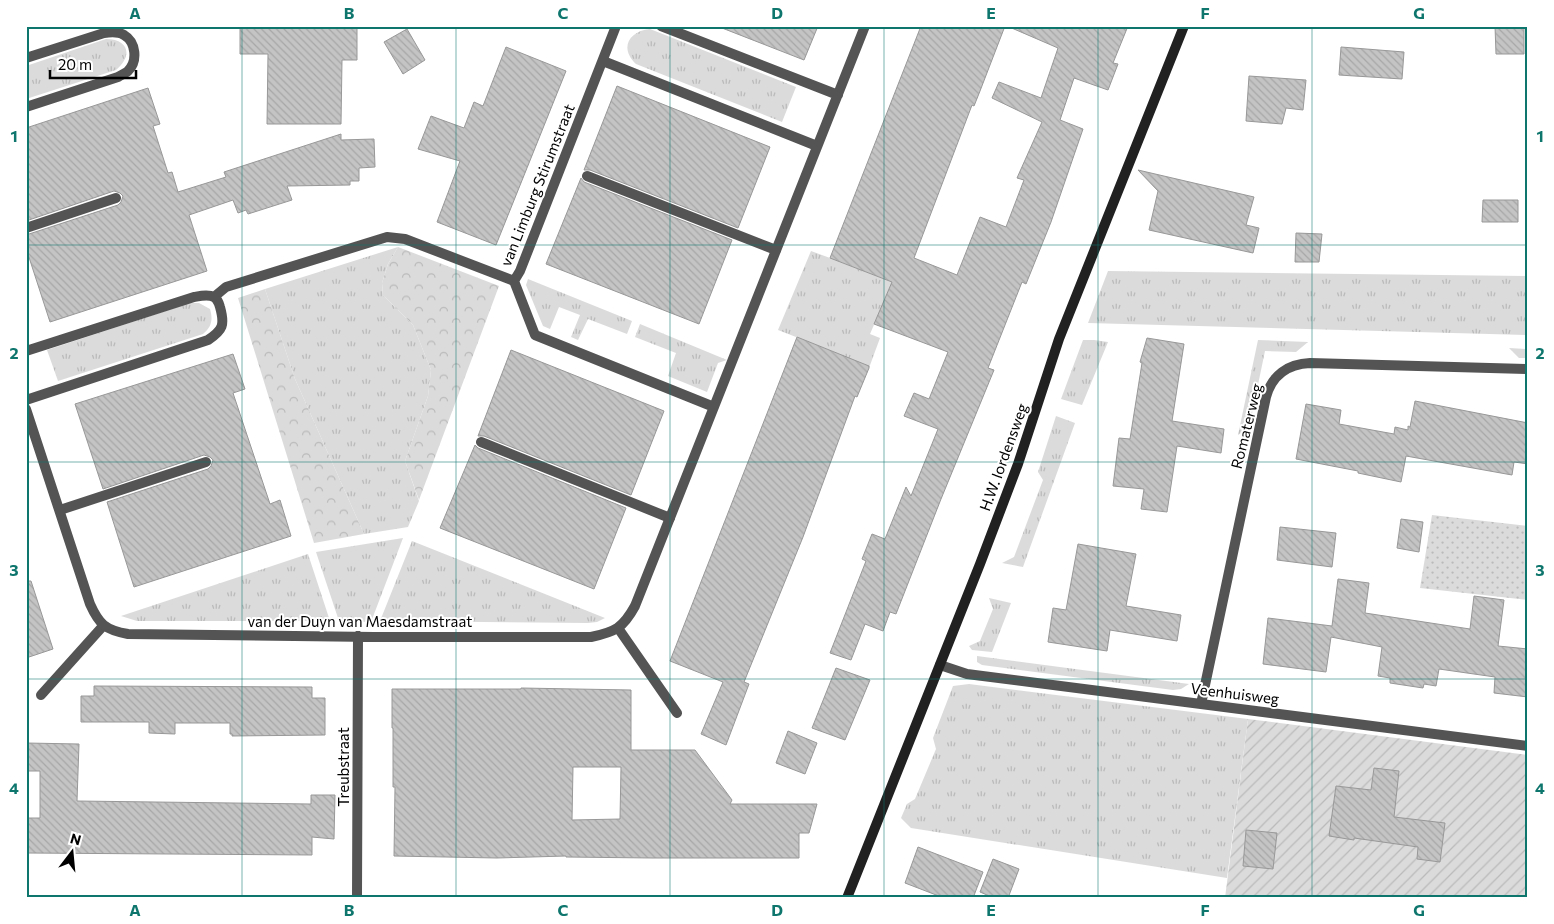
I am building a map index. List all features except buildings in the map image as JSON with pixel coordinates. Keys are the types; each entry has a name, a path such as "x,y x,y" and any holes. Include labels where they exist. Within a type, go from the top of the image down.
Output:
{"main road":[{"name":"H.W. Iordensweg","path":"847,898 1018,464 1059,339 1184,26"}],"street":[{"name":"van Limburg Stirumstraat","path":"214,297 226,286 387,237 405,239 514,281 520,271 616,26"},
{"path":"661,26 838,95"},
{"path":"677,713 618,628 628,620 635,606 865,26"},
{"path":"26,58 104,33 114,32 125,35 132,44 135,53 133,64 128,71 118,77 26,107"},
{"path":"603,60 817,146"},
{"path":"587,176 776,250"},
{"path":"26,228 116,198"},
{"path":"514,281 535,335 714,407"},
{"path":"26,352 205,295 214,297 219,303 224,319 222,328 208,340 26,400"},
{"name":"Romaterweg","path":"1201,704 1266,396 1274,378 1293,365 1310,363 1528,369"},
{"path":"26,409 90,604 103,626 41,695"},
{"path":"480,442 670,518"},
{"path":"60,510 206,462"},
{"name":"van der Duyn van Maesdamstraat","path":"103,626 113,632 128,634 591,637 606,634 618,628"},
{"name":"Treubstraat","path":"357,898 358,636"},
{"name":"Veenhuisweg","path":"940,665 967,674 1528,746"}],"green space":[{"path":"650,29 796,87 782,122 636,64 628,52 627,46 629,41 637,33"},
{"path":"106,39 120,42 126,49 125,59 116,70 26,99 26,66"},
{"path":"398,247 388,264 382,283 383,295 413,325 431,370 428,396 405,461 419,501 408,527 364,534 295,379 265,289"},
{"path":"398,247 499,286 419,500 405,461 428,396 431,370 413,325 383,295 382,283 388,264"},
{"path":"811,251 902,286 880,311 870,334 880,338 869,368 778,330"},
{"path":"1108,271 1528,276 1528,335 1088,323"},
{"path":"528,279 632,321 627,334 588,319 578,340 571,337 580,315 559,307 550,329 543,326 526,285"},
{"path":"265,289 295,379 364,534 314,543 238,298"},
{"path":"190,303 199,303 210,309 211,323 203,334 58,381 47,350"},
{"path":"640,324 727,360 718,363 707,392 668,376 676,353 635,337"},
{"path":"1083,340 1108,342 1082,405 1061,399"},
{"path":"1258,340 1308,342 1296,352 1265,351 1249,428 1238,435"},
{"path":"1509,348 1528,349 1528,358 1519,358"},
{"path":"1056,416 1075,423 1023,567 1002,563 1014,557 1043,480 1038,472"},
{"path":"1432,515 1528,526 1528,600 1420,588"},
{"path":"403,538 371,622 339,621 316,552"},
{"path":"412,541 605,618 597,622 588,623 380,621"},
{"path":"308,554 330,621 137,621 121,616"},
{"path":"989,598 1011,603 992,652 972,650 969,646 980,641 993,609"},
{"path":"977,656 1189,684 1181,689 1173,690 982,665 977,662"},
{"path":"969,684 1248,719 1227,878 911,828 901,818 907,804 915,799 936,749 933,738 953,686"},
{"path":"1248,719 1528,755 1528,898 1225,898"}]}
